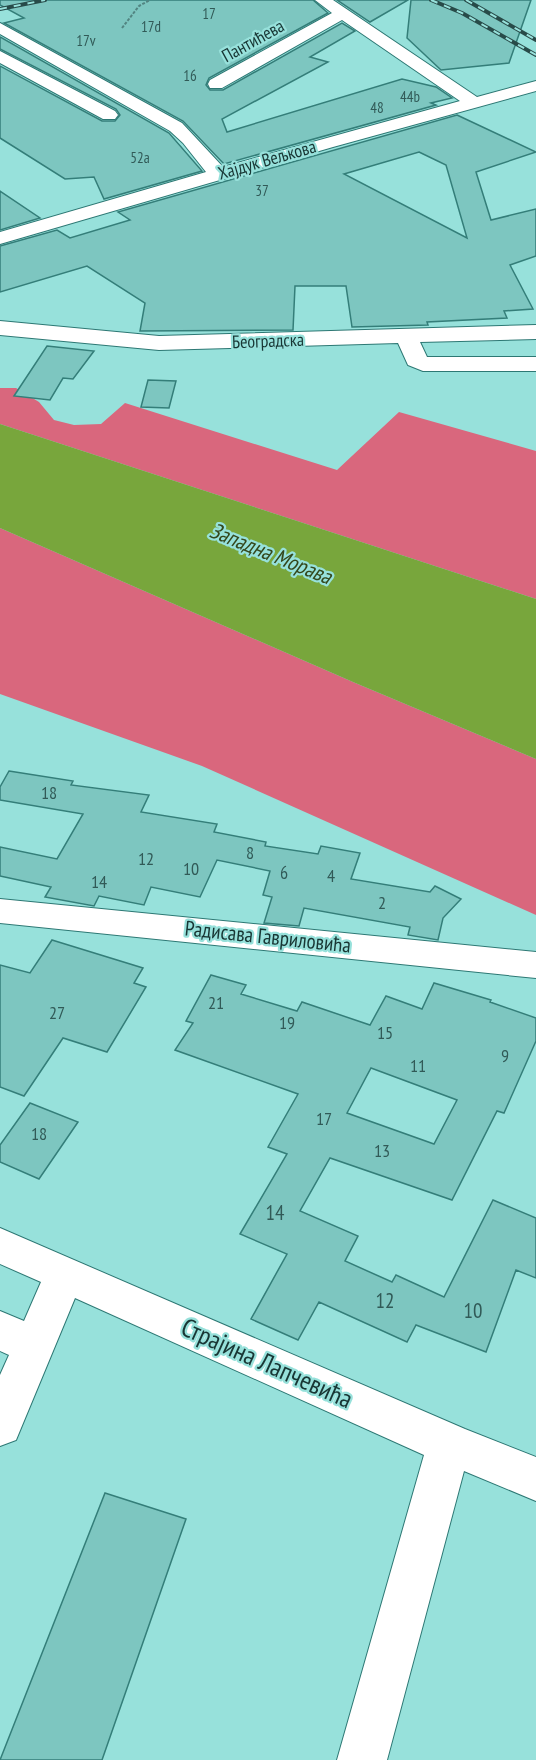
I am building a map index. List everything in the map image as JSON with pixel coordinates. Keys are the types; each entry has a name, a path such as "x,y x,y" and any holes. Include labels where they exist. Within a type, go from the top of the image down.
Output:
{"street":[{"path":"323,0 473,102"},
{"name":"Пантићева","path":"216,84 342,14"},
{"path":"0,28 184,133 195,144 203,161 220,174"},
{"path":"5,62 48,55"},
{"path":"5,62 106,114 133,117 155,116"},
{"name":"Хајдук Вељкова","path":"0,238 536,86"},
{"name":"Београдска","path":"0,328 159,343 536,332"},
{"path":"407,337 416,360 423,364 536,364"},
{"name":"Радисава Гавриловића","path":"0,911 536,965"},
{"name":"Страјина Лапчевића","path":"0,1245 449,1444 536,1479"},
{"path":"0,1425 17,1338 65,1274"},
{"path":"362,1760 449,1444"}],"path":[{"path":"122,28 140,6 150,0"}],"shaded area":[{"path":"0,388 16,388 39,402 54,420 74,425 101,424 125,403 337,470 399,412 536,451 536,599 0,424"},
{"path":"0,528 536,759 536,915 202,766 0,694"}],"water":[{"name":"Западна Морава","path":"0,424 536,599 536,759 0,528"}],"building":[{"path":"0,0 313,0 328,13 209,78 206,85 210,90 223,90 342,23 355,31 310,57 328,62 222,119 227,132 402,79 436,87 452,98 431,103 436,105 224,164 183,121 4,23 24,18 0,5"},
{"path":"337,0 408,0 370,22"},
{"path":"411,0 531,0 509,63 441,70 407,38"},
{"path":"0,37 169,133 202,171 104,199 94,177 65,179 0,138 0,66 102,121 115,121 120,115 116,109 0,49"},
{"path":"457,115 536,152 476,172 491,220 536,209 536,256 510,265 533,309 504,311 507,318 427,322 428,325 352,327 346,286 295,286 293,330 140,331 145,303 87,266 0,292 0,246 57,230 70,238 130,220 118,212","holes":["419,152 446,165 467,238 344,174"]},
{"path":"0,191 40,218 0,230"},
{"path":"47,346 94,351 73,379 63,378 50,400 14,396"},
{"path":"148,380 176,381 169,408 141,407"},
{"path":"9,771 73,781 71,785 149,795 141,812 217,824 214,832 266,842 265,846 318,854 321,846 360,853 351,879 430,892 435,886 461,899 443,918 438,940 408,935 410,927 304,908 299,926 264,923 272,897 263,895 270,871 217,860 200,897 151,887 144,905 99,896 94,906 45,897 51,887 0,876 0,847 57,859 83,814 0,800 0,787"},
{"path":"52,940 143,968 134,983 146,987 107,1052 63,1038 24,1096 0,1087 0,965 30,973"},
{"path":"211,975 246,985 241,994 297,1011 302,1002 370,1025 386,996 422,1009 434,983 491,1000 490,1002 536,1018 536,1041 504,1113 497,1111 452,1200 330,1158 300,1211 358,1236 345,1261 392,1282 396,1275 444,1297 493,1200 536,1218 536,1278 516,1270 486,1352 416,1325 407,1342 319,1302 298,1340 251,1319 287,1254 240,1234 287,1154 268,1147 298,1094 175,1050 193,1023 186,1021","holes":["371,1068 457,1100 434,1144 347,1113"]},
{"path":"30,1103 78,1122 39,1179 0,1162 0,1145"},
{"path":"105,1493 186,1519 102,1760 0,1760"}],"railway":[{"path":"0,9 45,0"},
{"path":"431,0 462,13 536,55"},
{"path":"466,0 536,40"}]}
